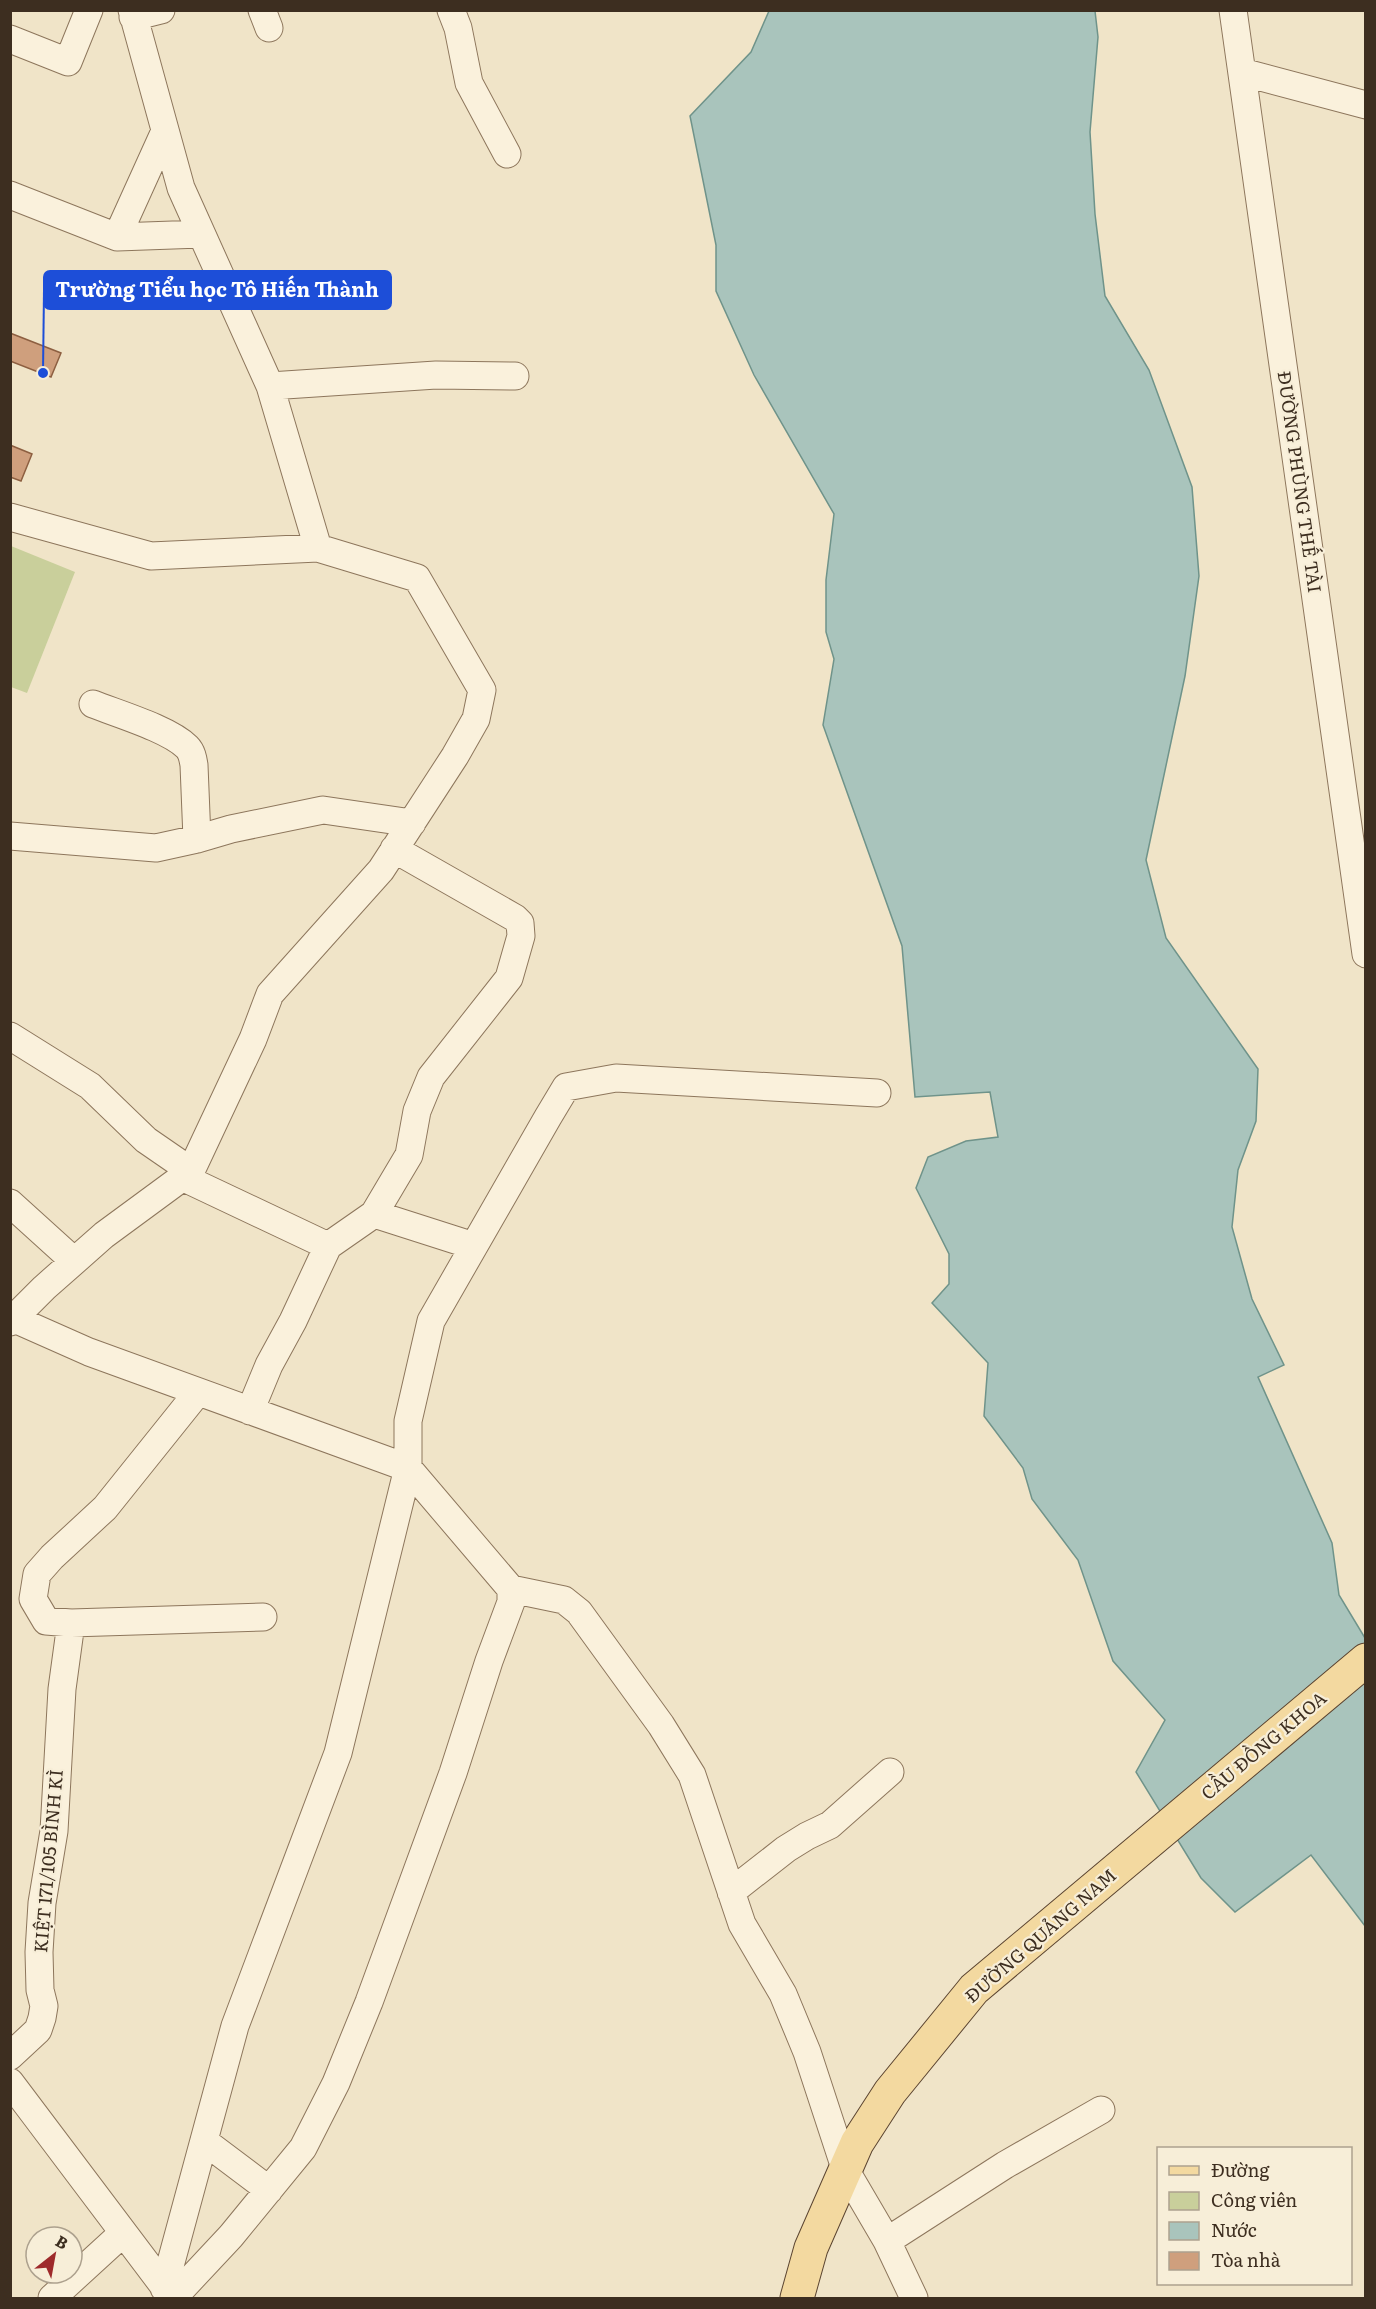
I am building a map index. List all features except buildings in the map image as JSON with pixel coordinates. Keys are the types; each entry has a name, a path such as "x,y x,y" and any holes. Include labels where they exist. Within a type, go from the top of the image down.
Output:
{"main road":[{"name":"CẦU ĐỒNG KHOA","path":"1162,1833 1365,1660"},
{"name":"ĐƯỜNG QUẢNG NAM","path":"796,2298 811,2248 857,2143 890,2092 974,1989 1162,1833"}],"street":[{"path":"10,39 68,62 89,10"},
{"path":"161,10 133,14 181,188 270,386 318,548"},
{"path":"452,10 469,83 507,154"},
{"name":"ĐƯỜNG PHÙNG THẾ TÀI","path":"1233,10 1365,954"},
{"path":"1242,72 1365,105"},
{"path":"117,237 165,131"},
{"path":"10,195 117,237 201,234"},
{"path":"270,386 436,375 515,376"},
{"path":"10,517 151,556 318,548 417,578 482,690 476,718 455,756 381,870 270,994 253,1039 187,1174 104,1235 12,1319 89,1352 408,1468 511,1589 564,1600 579,1612 661,1725 692,1775 742,1924 783,1994 807,2052 846,2171 887,2241 914,2298"},
{"path":"93,704 167,735 187,747 194,765 197,839"},
{"path":"10,836 156,848 231,829 323,810 412,823"},
{"path":"250,1411 269,1365 293,1321 328,1246 374,1214 409,1155 417,1111 431,1077 502,989 513,967 522,929 515,918 394,849"},
{"path":"10,1036 90,1086 146,1140 187,1174 328,1246"},
{"path":"170,2295 204,2141 235,2026 338,1753 408,1468 408,1421 431,1321 566,1087 616,1078 877,1093"},
{"path":"11,1203 74,1261"},
{"path":"374,1214 474,1246"},
{"path":"198,1392 105,1508 37,1574 33,1599 45,1621 71,1623 263,1617"},
{"path":"170,2295 231,2236 303,2148 336,2083 453,1773 489,1661 511,1602 511,1589"},
{"name":"KIỆT 171/105 BÌNH KÌ","path":"10,2056 38,2030 44,2006 40,1989 39,1952 42,1903 54,1831 62,1689 71,1623"},
{"path":"731,1892 786,1849 830,1825 890,1772"},
{"path":"10,2082 170,2295"},
{"path":"887,2241 1005,2165 1101,2110"},
{"path":"204,2141 269,2190"},
{"path":"52,2298 123,2233"}],"green space":[{"path":"11,546 75,572 27,693 11,687"}],"water":[{"path":"769,11 1095,11 1098,37 1090,132 1095,214 1105,296 1149,370 1192,487 1199,576 1185,676 1146,860 1166,938 1258,1069 1256,1121 1238,1170 1232,1227 1252,1299 1284,1365 1258,1377 1332,1543 1339,1595 1365,1638 1365,1926 1311,1855 1235,1912 1201,1878 1136,1772 1165,1720 1113,1661 1078,1560 1032,1499 1023,1468 984,1416 988,1363 932,1303 949,1284 949,1254 916,1188 928,1157 966,1141 998,1137 990,1092 915,1097 902,946 823,725 834,659 826,632 826,580 834,514 754,375 716,291 716,245 690,116 751,52"}],"place":[{"name":"Trường Tiểu học Tô Hiến Thành","path":"43,373"}]}
